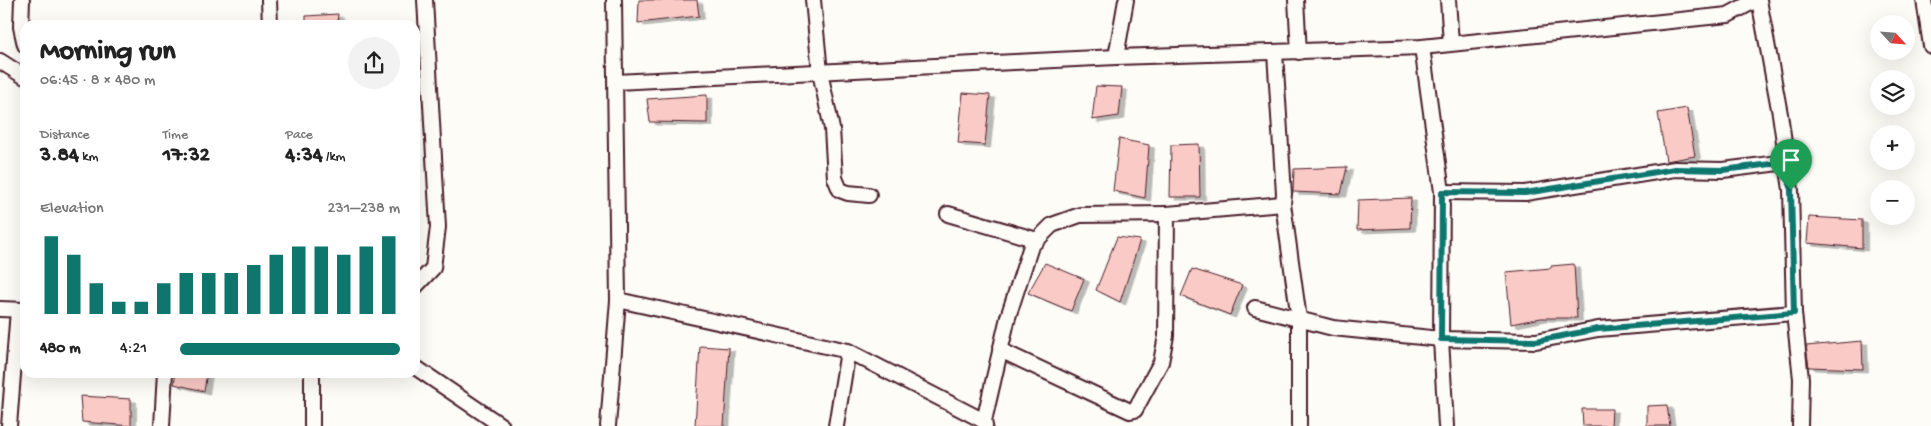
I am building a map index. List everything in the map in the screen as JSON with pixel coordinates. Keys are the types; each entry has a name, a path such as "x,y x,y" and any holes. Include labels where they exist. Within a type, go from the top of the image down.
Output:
{"street":[{"path":"21,20 22,0"},
{"path":"269,0 270,20"},
{"path":"420,282 433,268 438,227 425,0"},
{"path":"608,426 618,300 614,0"},
{"path":"813,0 820,72 832,129 835,178 840,190 848,193 869,194"},
{"path":"1116,57 1126,0"},
{"path":"1296,0 1299,52"},
{"path":"1448,0 1451,43"},
{"path":"1727,0 1728,15"},
{"path":"616,82 1116,57 1422,47 1728,15 1757,0 1780,114 1791,190 1794,313 1801,378 1800,426"},
{"path":"1924,0 1931,46"},
{"path":"1422,47 1442,192 1441,339 1446,426"},
{"path":"1275,53 1284,194 1283,204 1299,319 1299,426"},
{"path":"0,60 20,74"},
{"path":"1442,192 1525,193 1675,169 1723,170 1787,162"},
{"path":"618,300 848,351 985,423 1008,317 1031,246 1052,225 1080,215 1167,214 1283,204"},
{"path":"948,214 1037,240"},
{"path":"1000,350 1130,411 1135,410 1161,362 1166,336 1167,214"},
{"path":"1255,308 1333,328 1441,339 1536,341 1598,329 1794,313"},
{"path":"0,309 20,310"},
{"path":"10,426 20,329"},
{"path":"836,426 848,351"},
{"path":"420,370 502,426"},
{"path":"162,426 165,378"},
{"path":"312,378 312,426"}],"building":[{"path":"639,0 697,0 699,16 638,23"},
{"path":"338,14 337,20 306,20 306,16"},
{"path":"1096,86 1122,87 1119,116 1092,120"},
{"path":"963,93 990,95 985,145 958,143"},
{"path":"707,95 707,123 650,122 647,99"},
{"path":"1687,108 1695,156 1666,161 1658,113"},
{"path":"1119,139 1149,145 1145,198 1113,191"},
{"path":"1199,144 1200,197 1170,197 1171,145"},
{"path":"1347,167 1341,194 1293,192 1294,169"},
{"path":"1411,198 1410,228 1357,230 1358,200"},
{"path":"1809,217 1862,220 1862,248 1807,243"},
{"path":"1117,237 1140,240 1120,302 1096,290"},
{"path":"1045,263 1084,279 1071,311 1028,293"},
{"path":"1574,264 1577,318 1541,318 1511,324 1506,272"},
{"path":"1192,269 1242,285 1230,315 1181,296"},
{"path":"1862,341 1863,369 1809,367 1806,346"},
{"path":"700,346 729,348 724,426 695,426"},
{"path":"175,378 206,378 204,391 174,384"},
{"path":"80,396 131,399 131,426 82,422"},
{"path":"1667,405 1670,426 1647,426 1647,406"},
{"path":"1582,409 1612,409 1611,426 1583,426"}],"route":[{"path":"1787,162 1791,190 1794,313 1598,329 1536,341 1441,339 1442,192 1525,193 1675,169 1723,170 1787,162"}]}
